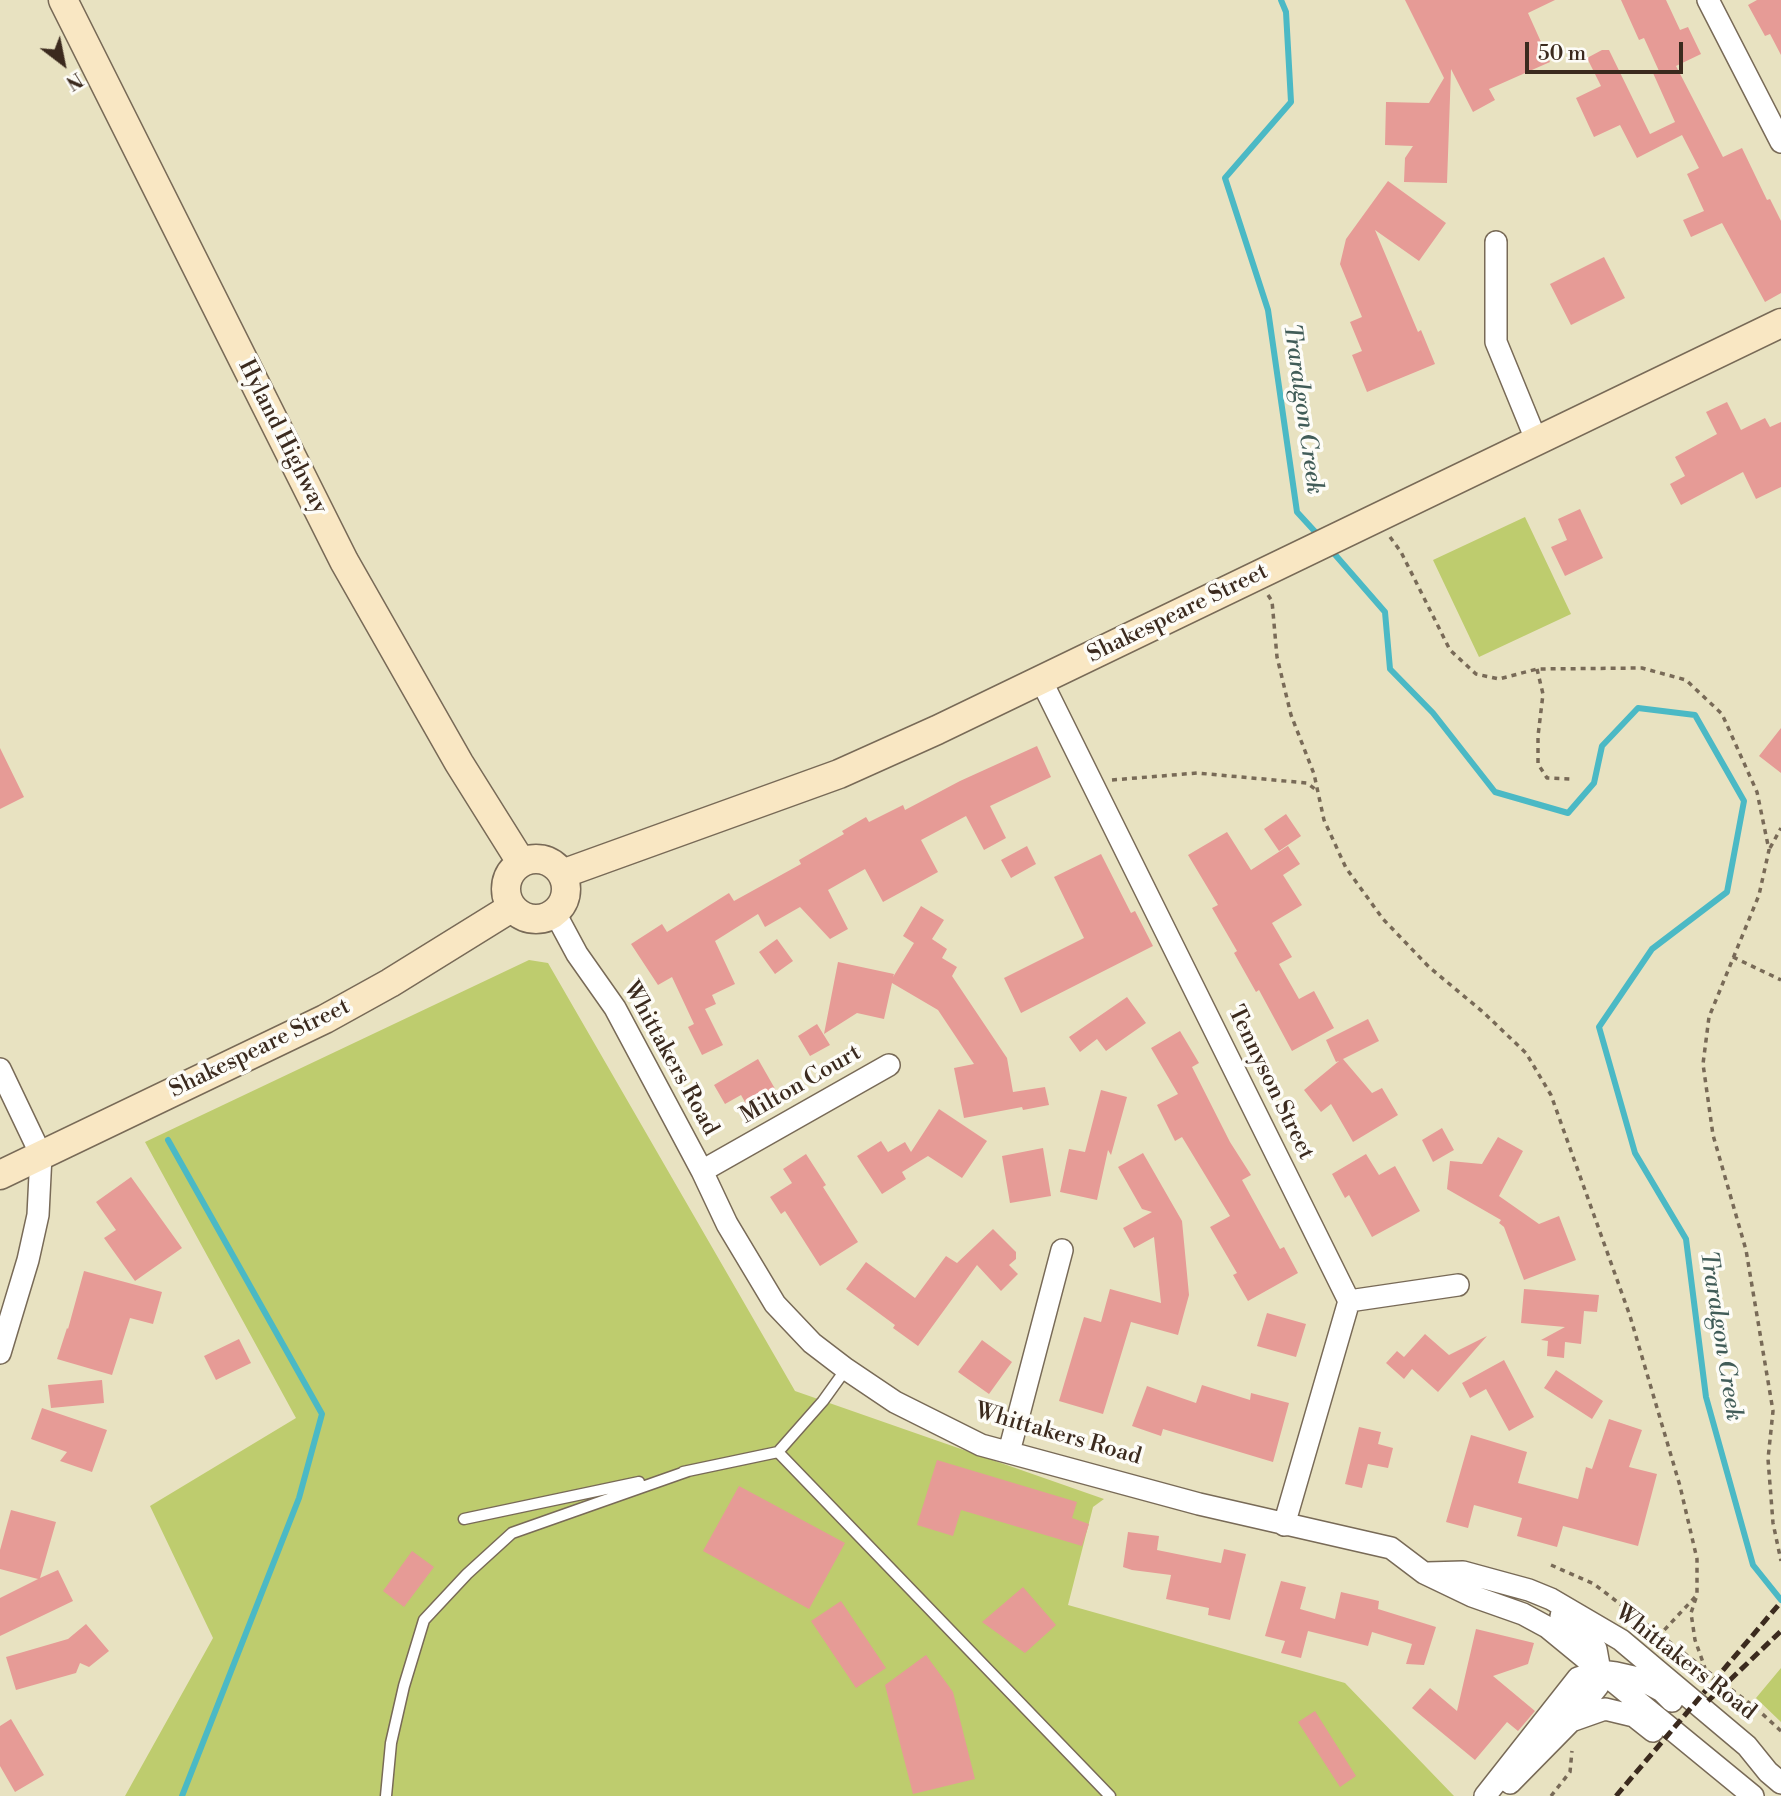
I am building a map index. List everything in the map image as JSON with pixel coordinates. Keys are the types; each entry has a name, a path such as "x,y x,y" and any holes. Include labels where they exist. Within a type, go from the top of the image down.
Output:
{"main road":[{"name":"Hyland Highway","path":"63,0 344,561 459,763 521,862"},
{"name":"Shakespeare Street","path":"562,874 839,774 937,730 1781,323"},
{"path":"544,860 555,865 562,874 566,895 555,913 537,920 518,915 511,908 507,899 507,880 521,862 544,860"},
{"name":"Shakespeare Street","path":"0,1175 325,1018 390,983 511,908"}],"street":[{"path":"1708,0 1781,142"},
{"path":"1496,242 1496,342 1537,442"},
{"name":"Tennyson Street","path":"1041,680 1349,1301"},
{"name":"Whittakers Road","path":"555,913 577,954 615,1008 702,1171 727,1224 775,1304 812,1343 846,1369 895,1402 981,1445 1284,1525 1391,1548 1424,1573 1472,1596 1523,1614 1547,1627 1753,1796"},
{"name":"Milton Court","path":"702,1171 889,1065"},
{"path":"0,1069 41,1155 38,1214 28,1260 0,1353"},
{"path":"1009,1452 1062,1250"},
{"path":"1284,1525 1349,1301 1458,1285"},
{"name":"Whittakers Road","path":"1424,1573 1463,1572 1529,1590 1551,1599 1621,1640 1747,1746 1774,1777"},
{"path":"1551,1599 1562,1618 1596,1649 1600,1671 1598,1686 1572,1731"},
{"path":"1562,1639 1578,1678"},
{"path":"1485,1796 1578,1678 1600,1671 1638,1678 1662,1691 1736,1751 1774,1777"},
{"path":"1497,1796 1572,1731 1605,1709 1634,1716 1733,1796"}],"lane":[{"path":"464,1519 778,1452 823,1401 846,1369"},
{"path":"778,1452 1110,1796"},
{"path":"386,1796 391,1743 404,1686 424,1620 432,1610 512,1533 688,1471"}],"path":[{"path":"1369,521 1401,552 1450,650 1476,674 1499,679 1537,669 1642,668 1686,680 1722,714 1758,792 1769,850"},
{"path":"1261,573 1272,601 1277,657 1291,715 1314,774 1324,820 1346,868 1383,919 1429,967 1483,1012 1526,1053 1551,1095 1630,1316 1658,1410 1697,1559 1697,1595 1691,1613 1695,1640 1706,1670"},
{"path":"1537,669 1543,694 1538,764 1547,778 1572,779"},
{"path":"1094,788 1103,782 1128,777 1198,773 1307,783 1317,790"},
{"path":"1781,828 1769,850 1759,895 1709,1017 1703,1064 1713,1135 1746,1250 1773,1411 1768,1459 1773,1523 1781,1561"},
{"path":"1733,957 1781,980"},
{"path":"1551,1565 1594,1584 1781,1731"},
{"path":"1642,1659 1659,1634 1697,1595"},
{"path":"1550,1796 1570,1772 1572,1731"}],"green space":[{"path":"1525,517 1571,614 1479,657 1433,560"},
{"path":"529,960 548,963 795,1391 1104,1499 1093,1507 1068,1605 1345,1683 1454,1796 125,1796 213,1638 150,1506 296,1418 145,1142"},
{"path":"1781,1668 1781,1722 1756,1698"}],"building":[{"path":"1405,0 1555,0 1528,13 1550,62 1489,89 1495,100 1473,112 1451,69 1447,183 1404,182 1405,158 1413,146 1385,145 1386,102 1429,103 1444,78"},
{"path":"1621,0 1666,0 1680,30 1688,27 1701,54 1676,66 1723,157 1742,148 1767,200 1770,199 1781,221 1781,293 1765,302 1722,223 1691,237 1683,220 1704,211 1687,174 1699,168 1682,135 1637,158 1620,125 1594,137 1576,98 1601,86 1587,58 1602,50 1609,50 1650,134 1675,122 1653,73 1659,71 1644,38 1639,40"},
{"path":"1757,0 1781,0 1781,55 1770,34 1765,36 1748,5"},
{"path":"1388,181 1446,223 1419,261 1375,230 1418,332 1421,330 1435,364 1367,392 1352,355 1362,351 1350,322 1362,317 1340,264 1346,239"},
{"path":"1604,257 1625,298 1571,325 1550,284"},
{"path":"1727,402 1741,430 1765,418 1770,427 1781,422 1781,487 1756,499 1743,472 1681,505 1670,484 1685,476 1675,457 1717,434 1706,412"},
{"path":"1580,509 1603,558 1565,576 1551,547 1567,540 1558,519"},
{"path":"1781,728 1781,773 1759,756"},
{"path":"1037,746 1051,777 990,806 1006,838 984,850 966,816 921,840 938,872 883,902 865,869 828,890 848,929 830,939 800,907 765,927 758,914 715,941 735,984 712,995 716,1004 705,1009 723,1045 702,1055 688,1027 694,1024 672,977 658,985 631,944 662,924 667,932 729,893 734,901 801,864 799,860 844,834 842,831 866,817 869,822 903,805 905,810"},
{"path":"0,748 24,797 0,809"},
{"path":"1286,814 1301,836 1279,851 1264,829"},
{"path":"1227,832 1251,870 1288,846 1300,864 1283,875 1302,905 1272,923 1292,957 1279,964 1299,999 1314,991 1334,1028 1292,1051 1259,990 1256,992 1234,953 1237,951 1212,908 1218,905 1188,855"},
{"path":"1027,846 1036,864 1011,878 1001,860"},
{"path":"1101,854 1131,913 1135,911 1153,946 1021,1013 1004,978 1084,938 1054,877"},
{"path":"921,906 944,920 932,939 947,949 942,958 957,967 952,976 1007,1058 1013,1092 1045,1087 1049,1105 1023,1110 1022,1107 964,1118 954,1068 974,1064 938,1010 892,983 884,1019 857,1013 824,1034 838,962 894,974 893,977 914,943 903,936"},
{"path":"777,939 793,961 775,974 759,952"},
{"path":"1127,997 1146,1023 1106,1051 1097,1039 1080,1052 1069,1037"},
{"path":"1368,1019 1379,1041 1343,1059 1372,1093 1382,1088 1398,1115 1353,1142 1331,1104 1321,1112 1304,1090 1339,1061 1336,1062 1326,1040"},
{"path":"817,1024 830,1045 810,1056 798,1036"},
{"path":"1180,1031 1199,1063 1192,1067 1230,1142 1251,1175 1242,1180 1280,1249 1284,1247 1298,1273 1248,1301 1233,1275 1237,1273 1210,1227 1230,1216 1182,1137 1175,1141 1157,1105 1178,1094 1151,1048"},
{"path":"758,1059 778,1094 750,1111 741,1095 725,1104 714,1085"},
{"path":"1101,1090 1127,1097 1111,1155 1108,1150 1097,1200 1060,1192 1069,1149 1085,1152"},
{"path":"939,1109 987,1141 962,1178 928,1156 902,1172 906,1179 882,1194 857,1156 881,1141 888,1152 905,1142 911,1152"},
{"path":"1442,1128 1454,1150 1433,1162 1422,1140"},
{"path":"1498,1137 1523,1151 1499,1196 1539,1224 1559,1216 1576,1260 1524,1280 1504,1227 1499,1223 1501,1220 1447,1189 1450,1161 1482,1164"},
{"path":"1043,1148 1051,1196 1010,1203 1002,1156"},
{"path":"1143,1153 1182,1221 1189,1295 1178,1335 1131,1322 1103,1414 1059,1401 1084,1317 1101,1322 1110,1289 1161,1303 1154,1237 1134,1248 1123,1228 1152,1212 1142,1209 1118,1167"},
{"path":"806,1154 826,1185 823,1187 858,1242 820,1266 785,1211 781,1214 770,1197 792,1183 783,1169"},
{"path":"1366,1154 1379,1175 1395,1166 1420,1211 1372,1237 1349,1195 1345,1198 1332,1174"},
{"path":"131,1177 182,1248 135,1281 104,1238 116,1230 96,1202"},
{"path":"993,1229 1016,1252 1016,1259 1009,1265 1018,1274 1001,1291 977,1265 918,1346 893,1328 895,1325 846,1289 866,1262 915,1298 946,1256 957,1263"},
{"path":"84,1271 162,1292 153,1324 130,1318 112,1375 57,1359"},
{"path":"1524,1289 1599,1295 1597,1312 1584,1311 1581,1344 1565,1342 1564,1358 1547,1356 1548,1341 1541,1340 1565,1327 1521,1323"},
{"path":"1267,1313 1306,1324 1296,1357 1257,1346"},
{"path":"1425,1334 1449,1355 1487,1336 1438,1392 1412,1369 1404,1379 1386,1363 1397,1351 1404,1357"},
{"path":"239,1339 251,1363 216,1380 204,1356"},
{"path":"982,1340 1012,1362 989,1394 958,1372"},
{"path":"1504,1360 1534,1417 1509,1431 1486,1389 1470,1398 1462,1383"},
{"path":"1556,1370 1603,1401 1592,1419 1544,1388"},
{"path":"102,1380 104,1403 51,1408 48,1385"},
{"path":"1202,1385 1250,1400 1251,1393 1289,1403 1273,1462 1163,1429 1161,1436 1132,1426 1147,1386 1196,1403"},
{"path":"42,1408 107,1430 92,1472 60,1461 67,1452 31,1439"},
{"path":"1609,1419 1642,1430 1629,1467 1657,1474 1638,1546 1563,1526 1557,1547 1517,1536 1522,1518 1474,1505 1468,1528 1446,1522 1471,1435 1527,1452 1518,1483 1578,1499 1586,1467 1592,1469"},
{"path":"1359,1427 1381,1432 1378,1444 1393,1448 1388,1468 1368,1464 1362,1488 1345,1484"},
{"path":"937,1460 1077,1502 1072,1518 1089,1524 1082,1546 961,1510 953,1536 917,1525"},
{"path":"739,1486 845,1543 809,1609 703,1551"},
{"path":"11,1510 56,1522 40,1578 58,1570 73,1601 0,1636 0,1598 38,1579 0,1569 0,1550"},
{"path":"1128,1532 1159,1536 1157,1550 1221,1563 1224,1549 1246,1554 1230,1620 1208,1615 1209,1608 1166,1599 1171,1575 1123,1567"},
{"path":"412,1551 434,1567 404,1607 383,1591"},
{"path":"1281,1581 1306,1587 1300,1609 1335,1619 1341,1592 1379,1601 1378,1609 1436,1627 1424,1665 1406,1664 1412,1644 1372,1632 1368,1646 1308,1631 1301,1658 1281,1653 1285,1641 1265,1636"},
{"path":"1023,1587 1056,1625 1025,1653 982,1622"},
{"path":"841,1601 886,1668 856,1688 811,1621"},
{"path":"86,1624 109,1651 89,1667 80,1663 76,1673 16,1690 6,1657 68,1639"},
{"path":"1476,1629 1534,1643 1528,1664 1493,1676 1535,1711 1518,1731 1507,1722 1475,1760 1412,1708 1430,1688 1457,1711"},
{"path":"926,1655 953,1692 975,1779 913,1794 885,1685"},
{"path":"1315,1711 1356,1776 1340,1787 1298,1722"},
{"path":"11,1719 44,1775 15,1792 0,1766 0,1726"}],"waterway":[{"name":"Traralgon Creek","path":"1281,0 1286,12 1291,102 1225,178 1268,310 1297,512 1319,536"},
{"name":"Traralgon Creek","path":"1331,550 1385,612 1390,669 1433,713 1495,792 1568,813 1594,783 1602,746 1638,708 1695,715 1744,801 1727,892 1652,949 1599,1027 1635,1153 1686,1239 1706,1397 1753,1565 1781,1600"},
{"path":"168,1140 322,1414 299,1498 182,1796"}],"railway":[{"path":"1616,1796 1781,1602"},
{"path":"1708,1701 1781,1631"}]}
